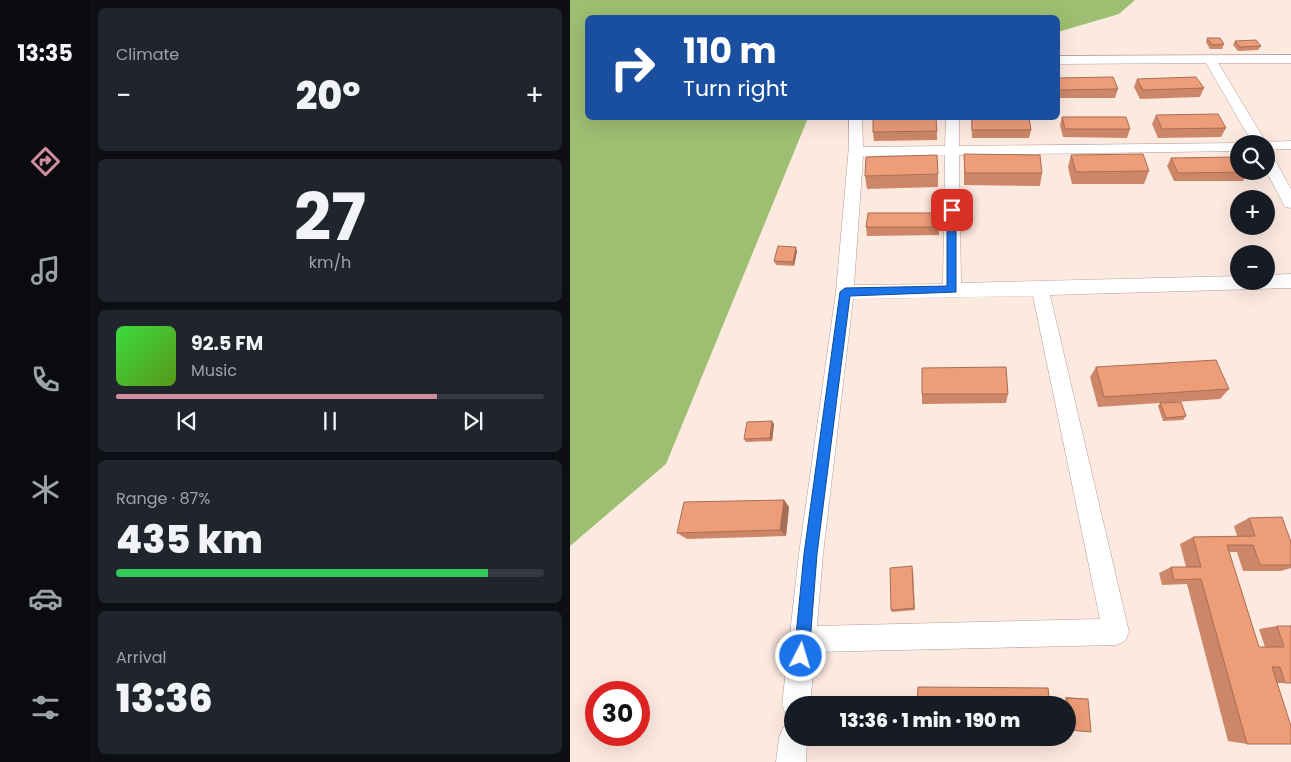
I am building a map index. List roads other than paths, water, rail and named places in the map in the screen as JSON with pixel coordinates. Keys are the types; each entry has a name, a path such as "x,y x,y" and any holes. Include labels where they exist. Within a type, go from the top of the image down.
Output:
{"street":[{"path":"1060,60 1291,59"},
{"path":"1210,60 1255,135"},
{"path":"797,696 811,554 845,292 856,152 855,120"},
{"path":"952,120 952,290"},
{"path":"1275,146 1291,145"},
{"path":"856,152 1230,147"},
{"path":"1275,173 1291,203"},
{"path":"845,292 1040,289 1291,281"},
{"path":"803,639 1116,632 1040,289"},
{"path":"791,762 792,746"}]}
